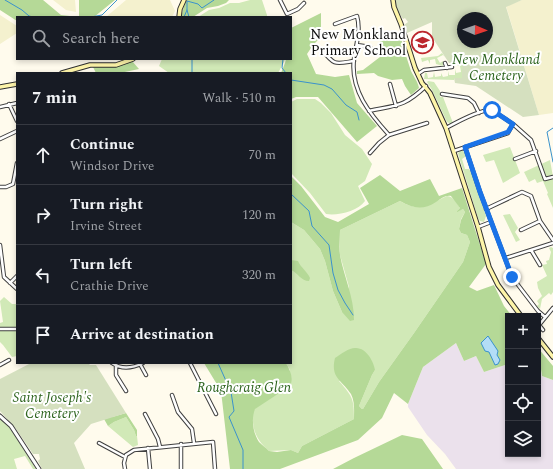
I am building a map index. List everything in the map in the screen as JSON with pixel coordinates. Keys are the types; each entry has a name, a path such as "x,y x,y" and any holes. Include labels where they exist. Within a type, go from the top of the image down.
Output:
{"main road":[{"path":"179,16 180,9 184,0"},
{"path":"392,0 420,80 426,86 446,128 493,275 504,294 519,313"},
{"path":"66,72 90,65 116,65 130,60"},
{"path":"0,87 16,84"},
{"path":"541,342 553,358"}],"street":[{"path":"280,0 287,14 298,9 304,3"},
{"path":"335,24 357,16 363,16"},
{"path":"357,16 360,24 354,61 354,79 369,111 389,135"},
{"path":"357,45 370,47"},
{"path":"322,50 333,63 336,64 354,61"},
{"path":"446,63 447,68"},
{"path":"418,74 424,70 452,67"},
{"path":"390,84 396,106"},
{"path":"369,111 396,106 407,102 426,86"},
{"path":"442,94 468,98 474,103 479,113"},
{"path":"0,107 16,103"},
{"path":"9,104 16,119"},
{"path":"446,128 488,109 492,110 513,124 531,140 545,179 553,177"},
{"path":"370,153 389,135 427,123"},
{"path":"454,151 508,132 513,124"},
{"path":"0,139 16,131"},
{"path":"465,147 490,222 506,258 512,277 538,311 545,317"},
{"path":"515,160 536,151"},
{"path":"0,187 6,187 13,184 16,168"},
{"path":"486,209 522,192 529,194 533,199 540,221 553,242 506,258"},
{"path":"521,230 540,221"},
{"path":"478,227 490,222"},
{"path":"0,245 4,277 16,288"},
{"path":"531,250 540,265"},
{"path":"10,283 16,277"},
{"path":"543,330 539,325 553,308"},
{"path":"0,329 16,330"},
{"path":"0,365 9,360"},
{"path":"113,364 116,366 131,368 141,364 146,375"},
{"path":"191,364 216,414"},
{"path":"116,366 116,375 126,390"},
{"path":"172,395 178,412 192,429 194,444"},
{"path":"213,408 218,406"},
{"path":"145,414 158,439 160,447"},
{"path":"0,416 11,426 39,469"},
{"path":"125,469 125,457 128,453 134,450 181,444 213,442 215,469"},
{"path":"98,443 125,457"},
{"path":"181,444 182,469"},
{"path":"148,448 150,469"}],"shaded area":[{"path":"53,0 75,0 76,12 66,10"},
{"path":"126,0 170,0 175,11 172,16 107,16"},
{"path":"522,0 553,0 553,113 539,115 506,6"},
{"path":"0,15 16,25 16,34 0,44"},
{"path":"456,343 464,361 476,356 484,372 505,365 505,457 541,457 541,371 542,376 553,380 553,469 456,469 445,454 427,435 408,407 423,367"}],"green space":[{"path":"0,0 43,0 61,15 70,16 16,16 16,20 0,10"},
{"path":"79,0 115,0 95,16 79,16"},
{"path":"187,0 229,0 218,6 207,8 195,16 181,16"},
{"path":"250,0 262,0 267,16 200,16 209,10 219,8 230,3 239,3"},
{"name":"New Monkland Cemetery","path":"396,0 522,0 506,7 539,115 523,117 476,86 455,83 454,78 462,78 462,64 449,63 432,37 432,22 407,33 404,25 408,22 405,18 403,19 397,8"},
{"path":"321,13 321,37 307,54 316,74 335,77 349,75 357,103 377,126 357,142 318,97 296,97 292,99 292,72 281,72 286,60 292,60 292,28"},
{"path":"380,32 385,38 394,33 400,34 411,71 419,88 411,95 402,79 392,80 378,76 374,73 357,74 357,71 363,70 380,57 382,45 377,34"},
{"path":"442,53 445,57 443,55 437,58 440,63 443,61 443,66 436,64 435,59 430,60 430,64 428,60 422,62 421,58 438,56"},
{"path":"162,60 285,60 279,72 168,72 159,66"},
{"path":"132,61 139,69 125,72 96,72 93,67 116,67"},
{"path":"457,63 462,63 462,78 454,78 454,80 424,79 425,73 427,73 428,78 433,77 434,72 435,77 441,76 441,73 443,77 448,76 448,71 449,75 455,75 455,69 456,73 461,72 460,66 458,66"},
{"path":"427,82 434,82 440,91 440,97 443,97 453,123 451,124 447,122"},
{"path":"297,99 315,99 321,103 331,113 345,135 362,149 372,164 365,181 358,186 365,201 358,208 342,213 326,214 310,193 292,174 292,102"},
{"path":"510,147 520,173 503,183 494,160 486,162 483,155"},
{"path":"460,151 465,153 465,157 462,159 465,169 469,169 473,175 486,216 484,222 480,221 478,218 459,157 458,153"},
{"path":"550,160 553,177 553,208 543,181 537,183 535,179 529,182 524,172"},
{"name":"Roughcraig Glen","path":"380,175 400,191 430,179 439,196 462,188 486,264 469,287 477,291 494,285 504,306 510,313 505,313 505,365 484,372 476,356 464,361 456,343 423,367 408,404 394,393 382,418 358,440 280,469 230,469 221,391 205,364 286,364 292,377 290,386 255,409 253,426 259,442 269,451 277,452 291,450 298,453 302,446 354,419 354,406 351,394 335,374 335,358 348,350 359,348 366,352 371,359 375,370 359,406 363,409 379,382 463,262 470,242 467,235 461,233 459,229 465,212 463,209 457,212 460,208 451,196 445,197 432,205 418,208 409,206 400,201 340,230 340,255 354,312 354,320 350,321 342,312 333,291 325,261 320,249 304,230 292,223 292,177 301,186 325,217 338,222 369,204 360,188"},
{"path":"447,196 458,204 460,208 457,211 463,209 465,212 461,219 459,229 461,233 467,235 470,242 463,262 379,382 363,409 359,406 375,370 339,381 352,398 354,419 302,446 298,453 291,450 269,451 260,442 256,435 253,414 254,410 261,403 290,386 290,370 287,364 292,364 292,223 304,230 320,249 325,261 333,291 342,312 349,287 340,255 340,230 400,201 407,205 419,207"},
{"path":"510,214 518,228 515,232 520,240 516,242 503,215"},
{"path":"549,248 553,248 553,292 551,295 549,293 542,299 540,309 537,306 539,304 537,301 542,296 537,282 547,276 542,265 547,264 546,261 549,260 551,252"},
{"path":"292,260 298,261 309,276 309,281 304,280 292,271"},
{"path":"4,297 12,304 16,304 16,356 12,357 0,342 0,323 3,322 0,301"},
{"path":"541,352 553,366 553,380 542,376"},
{"name":"Saint Joseph's Cemetery","path":"29,364 96,365 126,413 91,424 74,443 85,469 42,469 38,461 40,459 39,454 33,454 16,429 0,411 0,379"},
{"path":"126,413 137,430 137,436 126,417 108,426 104,419 108,418 112,414 112,417"},
{"path":"126,417 137,436 138,445 133,447 108,426"},
{"path":"1,419 10,428 36,469 33,469 25,456 14,459 17,469 0,469"},
{"path":"402,435 422,439 443,469 333,469 354,458"}],"water":[{"path":"488,336 498,351 497,355 500,360 498,364 495,365 489,352 485,351 481,343"}],"waterway":[{"path":"5,0 29,16"},
{"path":"96,16 102,15 117,0"},
{"path":"184,16 187,10 187,1 198,4 202,8 214,0"},
{"path":"187,10 189,16"},
{"path":"192,60 192,72"},
{"path":"283,60 282,68 285,72"},
{"path":"292,80 324,85 332,89 346,105 357,112 359,120"},
{"path":"553,128 547,132 553,162"},
{"path":"292,195 309,211 312,226 329,245 333,273 338,290 353,315"},
{"path":"218,364 231,392 234,411 229,417 243,450 243,469"}],"place":[{"name":"New Monkland Primary School","path":"422,42"}],"route":[{"path":"492,110 513,124 511,128 508,132 465,147 490,222 506,258 512,277"}]}
